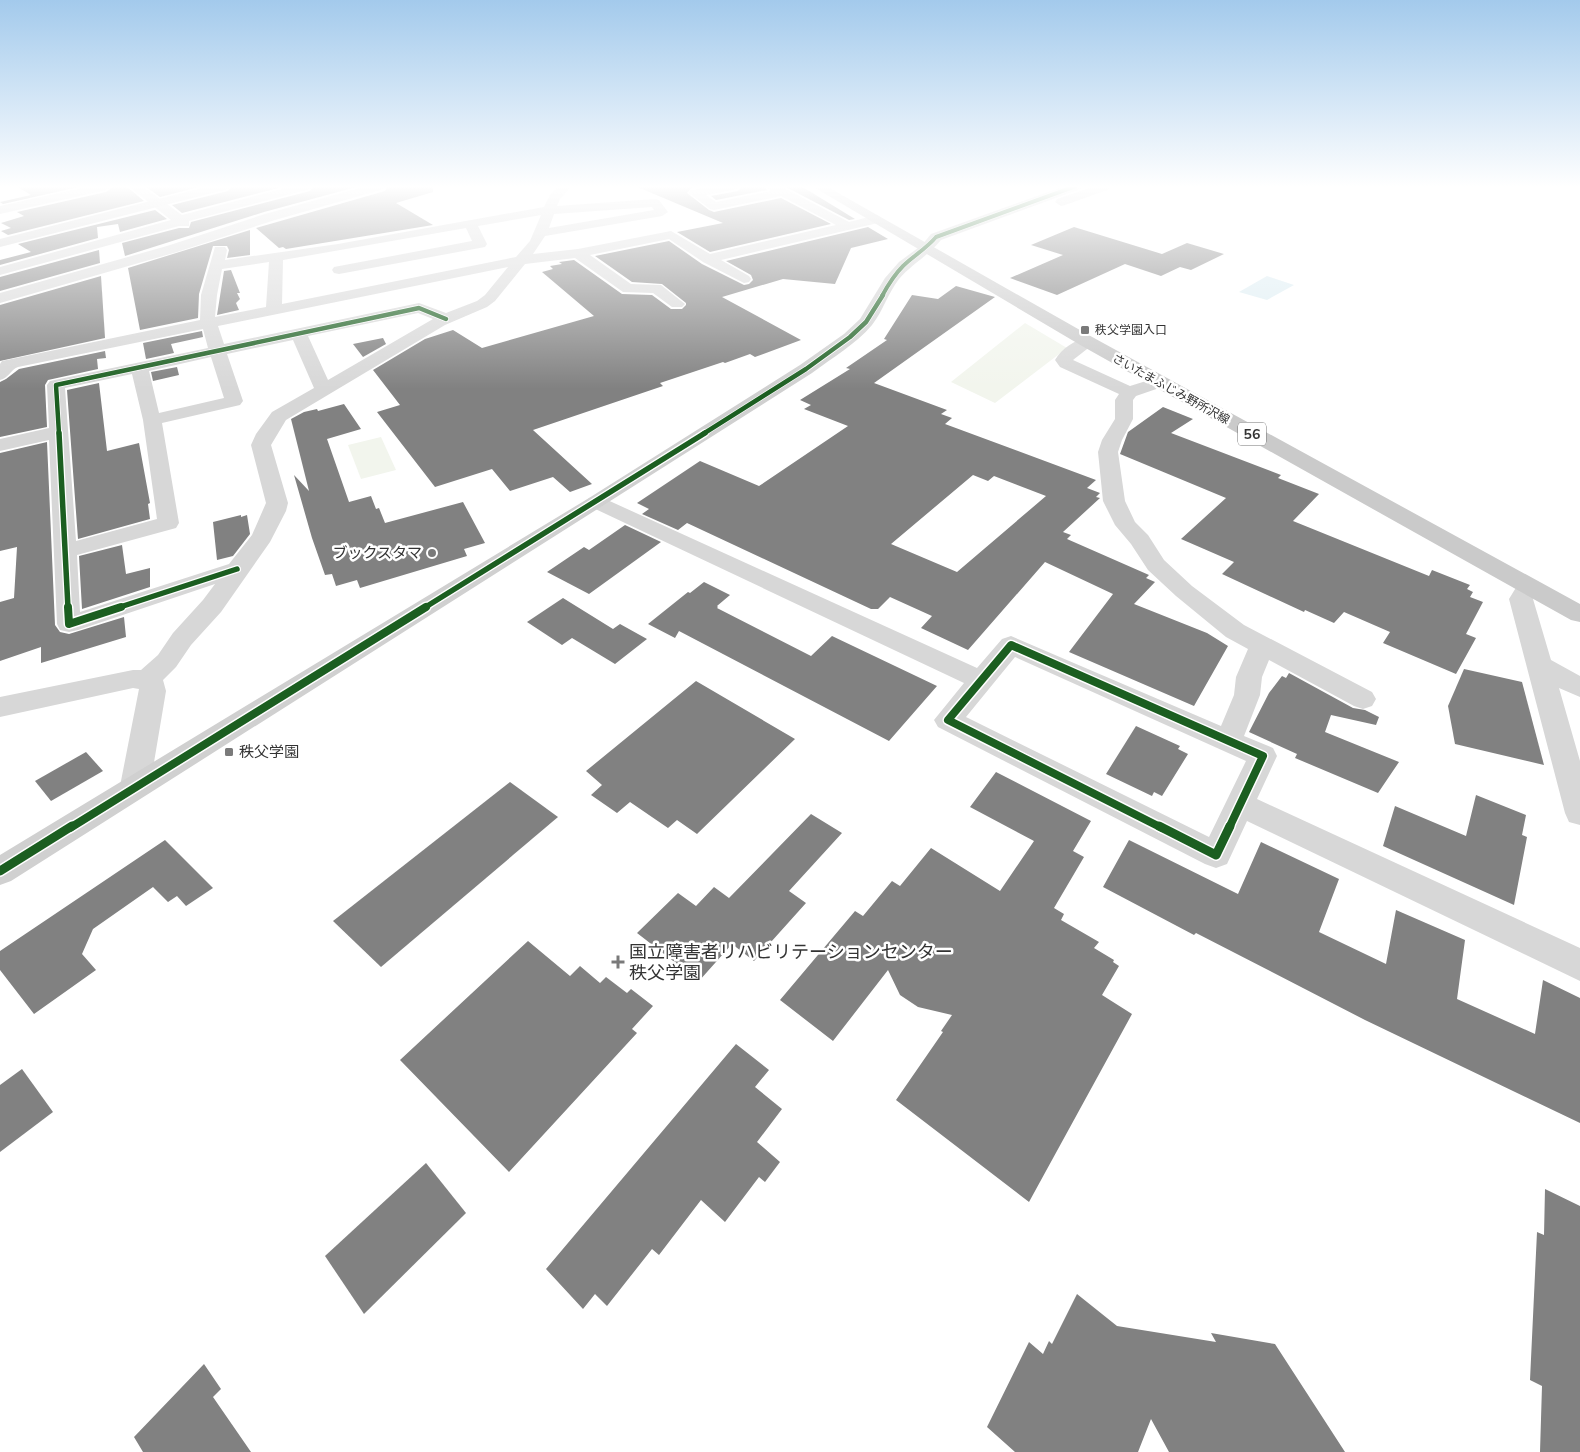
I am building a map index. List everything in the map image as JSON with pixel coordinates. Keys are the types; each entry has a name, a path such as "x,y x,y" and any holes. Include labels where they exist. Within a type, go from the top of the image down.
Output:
{"main road":[{"name":"さいたまふじみ野所沢線","path":"937,254 1159,382 1580,614"}],"street":[{"path":"0,271 62,254"},
{"path":"1,296 155,254"},
{"path":"174,254 178,264"},
{"path":"152,420 234,401 207,318 209,295 219,254"},
{"path":"202,258 217,261 298,254"},
{"path":"338,254 342,296"},
{"path":"339,270 427,254"},
{"path":"147,680 167,661 182,639 212,606 262,537 275,511 277,502 261,445 266,434 280,416 446,319 482,304 490,298 528,254"},
{"path":"0,375 8,365 14,363 523,260 566,254"},
{"path":"580,254 628,289 656,288 676,304"},
{"path":"699,254 744,279"},
{"path":"708,260 734,254"},
{"path":"0,871 596,502 806,369 850,337 866,322 876,308 890,281 904,265 919,254"},
{"path":"274,310 276,257"},
{"path":"237,569 68,624 56,385 419,308 446,319"},
{"path":"298,333 324,390"},
{"path":"1088,342 1066,356 1064,360 1066,363 1129,392"},
{"path":"65,551 168,523 152,420 139,367"},
{"path":"1159,382 1129,392 1124,400 1124,419 1112,440 1108,452 1114,501 1126,525 1140,540 1156,565 1235,631 1363,699"},
{"path":"0,446 59,432"},
{"path":"596,502 981,680"},
{"path":"1528,586 1521,599 1580,813"},
{"path":"1011,645 1263,756 1216,855 948,720 981,680 1011,645"},
{"path":"1228,741 1247,695 1249,677 1262,646"},
{"path":"1538,664 1580,688"},
{"path":"0,707 132,679 147,680 152,684 153,691 135,786"},
{"path":"1241,805 1580,965"}],"shaded area":[{"path":"1267,276 1294,285 1267,300 1239,292"},
{"path":"1025,323 1067,348 995,403 951,382"},
{"path":"381,437 396,470 361,479 348,445"}],"building":[{"path":"24,254 41,254 0,265 0,260"},
{"path":"85,254 99,254 100,263 0,291 0,277"},
{"path":"174,254 211,254 199,294 198,318 140,330 128,268"},
{"path":"228,254 250,254 250,255 227,258"},
{"path":"606,254 687,254 702,264 744,285 749,284 753,280 751,275 726,261 756,254 848,254 835,284 783,279 722,297 801,340 755,357 750,354 660,383 663,386 533,430 592,484 570,492 553,477 510,491 492,469 435,487 377,412 400,405 373,370 425,339 453,330 482,348 594,316 542,272 553,269 550,266 562,264 559,262 574,260 622,294 652,295 671,309 682,309 686,303 662,284 632,282 595,256"},
{"path":"1059,254 1224,254 1191,270 1180,267 1161,276 1125,264 1057,295 1010,278 1063,255"},
{"path":"231,270 240,293 237,293 240,299 236,303 239,310 217,315 224,271"},
{"path":"101,276 105,338 0,361 0,305"},
{"path":"956,286 995,297 874,383 947,410 941,414 952,418 945,424 1096,480 1087,488 1100,493 1096,497 1100,498 1063,532 1071,535 1067,539 1149,575 1146,578 1155,582 1134,604 1207,633 1228,646 1194,706 1069,652 1113,594 1045,562 968,650 921,628 932,616 890,597 878,609 871,609 687,523 678,530 642,514 649,509 637,503 700,461 759,486 848,426 804,409 811,405 800,400 850,369 846,368 887,340 884,339 912,295 938,299","holes":["973,475 988,481 994,476 1046,496 957,572 891,544"]},
{"path":"202,331 203,337 171,344 174,353 146,359 143,343"},
{"path":"383,338 386,344 363,357 353,344"},
{"path":"105,351 106,358 97,359 98,369 48,380 45,385 47,427 0,437 0,382 19,369"},
{"path":"177,367 179,375 153,381 151,372"},
{"path":"99,383 107,451 139,443 150,503 148,504 150,519 78,539 67,390"},
{"path":"344,404 361,429 327,439 349,502 371,496 376,509 379,508 385,523 463,502 485,543 464,549 467,556 360,588 357,580 336,586 332,574 325,575 294,475 309,491 291,419 304,412 317,409 318,411"},
{"path":"1163,407 1193,419 1171,433 1281,475 1278,478 1319,494 1293,521 1429,576 1432,570 1470,585 1467,589 1473,592 1470,597 1483,602 1466,634 1476,638 1456,674 1383,643 1390,632 1344,612 1334,623 1305,610 1304,612 1222,574 1234,562 1181,539 1226,498 1120,454 1128,432"},
{"path":"47,442 55,625 60,632 69,634 124,617 126,637 41,663 41,647 0,661 0,602 14,598 17,547 0,551 0,453"},
{"path":"241,515 241,517 247,515 250,534 233,556 217,560 213,522"},
{"path":"625,525 661,542 589,594 547,572 584,547 589,550"},
{"path":"122,545 126,574 150,568 150,587 82,609 79,556"},
{"path":"704,582 730,595 717,608 811,656 832,636 937,686 889,741 679,631 675,638 648,624 688,592 690,593"},
{"path":"563,598 613,629 620,624 647,639 615,664 572,638 562,645 527,622"},
{"path":"1464,669 1522,682 1544,765 1455,744 1448,706"},
{"path":"1289,673 1353,708 1365,710 1379,717 1376,725 1331,715 1325,732 1399,762 1378,793 1295,758 1297,754 1249,732 1269,693 1282,676 1286,678"},
{"path":"696,681 795,739 697,834 677,820 668,828 630,802 617,813 591,795 602,785 586,771"},
{"path":"1136,726 1180,746 1178,749 1188,754 1162,796 1154,792 1152,796 1106,774"},
{"path":"86,752 103,771 51,801 35,781"},
{"path":"996,772 1091,821 1073,851 1084,857 1054,908 1064,914 1061,920 1099,942 1094,948 1114,960 1113,962 1119,966 1102,995 1132,1014 1029,1202 896,1100 943,1032 941,1031 952,1015 918,1007 900,995 888,970 833,1041 780,1000 855,911 863,916 892,881 900,886 931,848 1000,891 1034,841 970,807"},
{"path":"510,782 558,817 381,967 333,921"},
{"path":"1476,795 1526,815 1522,835 1527,837 1514,905 1383,846 1395,806 1466,836"},
{"path":"811,814 842,833 789,891 806,903 754,961 732,944 699,981 637,933 678,893 696,906 714,887 729,898"},
{"path":"165,840 213,888 186,906 177,896 168,902 153,887 93,929 82,954 96,970 34,1014 0,970 0,951"},
{"path":"1129,840 1238,894 1261,842 1339,879 1319,932 1386,964 1396,910 1465,940 1457,999 1535,1034 1543,980 1580,998 1580,1123 1365,1020 1196,933 1194,935 1103,887"},
{"path":"528,941 570,976 580,966 600,983 606,977 627,993 631,989 653,1006 632,1029 637,1033 509,1172 400,1060"},
{"path":"736,1044 769,1070 755,1087 782,1109 757,1142 780,1162 765,1182 759,1177 725,1222 701,1200 659,1255 652,1249 607,1306 595,1294 583,1309 546,1269"},
{"path":"22,1069 53,1112 0,1152 0,1085"},
{"path":"426,1163 466,1213 364,1314 325,1256"},
{"path":"1545,1189 1580,1206 1580,1452 1540,1452 1542,1386 1530,1380 1537,1232 1544,1235"},
{"path":"1077,1294 1117,1326 1216,1342 1211,1333 1275,1344 1345,1452 1169,1452 1151,1419 1138,1452 1015,1452 987,1427 1029,1342 1043,1354 1049,1341 1052,1344"},
{"path":"204,1364 221,1389 213,1397 251,1452 143,1452 134,1437"}],"cycle path":[{"path":"0,871 596,502 806,369 850,337 866,322 876,308 890,281 904,265 919,254"},
{"path":"237,569 69,624 56,385 419,308 446,319"},
{"path":"1011,645 1263,756 1216,855 948,720 1011,645"}],"place":[{"name":"秩父学園入口","path":"1085,330"},
{"name":"ブックスタマ","path":"432,553"},
{"name":"秩父学園","path":"229,752"},
{"name":"国立障害者リハビリテーションセンター 秩父学園","path":"618,962"}]}
